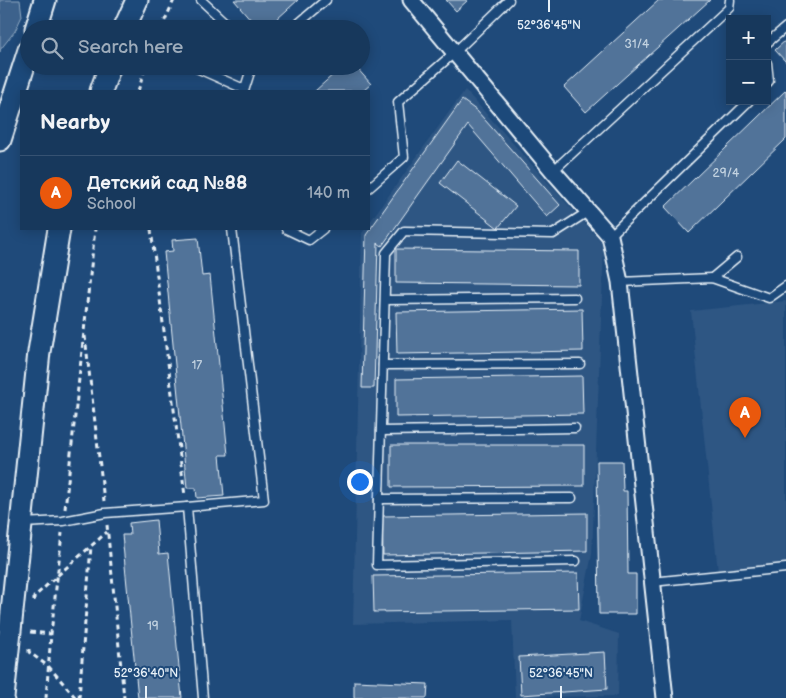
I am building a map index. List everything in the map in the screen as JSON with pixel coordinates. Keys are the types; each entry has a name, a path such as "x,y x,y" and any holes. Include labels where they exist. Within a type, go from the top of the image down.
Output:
{"street":[{"path":"39,20 45,0"},
{"path":"128,20 137,0"},
{"path":"411,0 552,170 610,236 620,282 665,698"},
{"path":"0,140 21,75"},
{"path":"101,90 107,75"},
{"path":"3,698 39,352 59,230"}],"lane":[{"path":"201,0 222,20"},
{"path":"303,20 326,0"},
{"path":"370,187 404,157 398,102 454,53 509,0"},
{"path":"552,170 729,8 730,0"},
{"path":"771,40 786,27"},
{"path":"212,75 244,90 249,75"},
{"path":"610,236 745,105"},
{"path":"576,561 377,565 386,253 404,231 553,234 588,211"},
{"path":"21,523 63,521 105,513 264,500 232,230"},
{"path":"288,230 309,240 321,230"},
{"path":"712,278 738,257"},
{"path":"620,282 712,278 769,298 786,286"},
{"path":"385,300 575,298"},
{"path":"383,365 580,364"},
{"path":"381,431 575,428"},
{"path":"379,499 572,498"},
{"path":"187,507 203,698"},
{"path":"652,582 786,568"}],"path":[{"path":"165,20 174,0"},
{"path":"138,90 143,75"},
{"path":"46,698 51,634 94,230"},
{"path":"151,230 187,507"},
{"path":"34,606 34,598 107,531"},
{"path":"77,698 92,545"},
{"path":"30,638 30,632 51,634"},
{"path":"29,645 29,652 49,667 77,698"}],"shaded area":[{"path":"0,0 20,0 22,16 15,31 0,50"},
{"path":"465,90 604,245 592,554 579,621 619,634 618,696 515,697 512,620 353,624 362,233 364,230 370,230 370,222"},
{"path":"786,301 786,565 718,572 691,311"}],"building":[{"path":"234,0 298,0 276,20 251,20"},
{"path":"446,0 468,0 456,11"},
{"path":"659,0 710,0 586,112 564,87"},
{"path":"786,40 786,62 775,50"},
{"path":"333,75 363,75 371,84 364,90 316,90"},
{"path":"786,90 786,139 689,233 665,207"},
{"path":"462,100 477,111 560,205 547,217 468,125 382,246 378,243 374,388 362,388 366,235"},
{"path":"457,160 516,206 498,228 440,183"},
{"path":"198,238 202,276 210,275 228,455 220,455 224,496 197,498 196,488 187,488 164,252 173,251 172,240"},
{"path":"396,249 579,251 579,285 396,283"},
{"path":"582,309 583,351 397,354 396,312"},
{"path":"582,376 583,414 396,417 396,379"},
{"path":"391,445 584,445 584,486 391,487"},
{"path":"597,461 622,461 623,491 627,491 628,574 636,574 636,614 599,614"},
{"path":"587,513 587,551 383,555 382,516"},
{"path":"156,520 159,554 168,553 182,698 138,698 122,535 130,535 129,523"},
{"path":"578,573 579,609 374,612 373,576"},
{"path":"605,652 607,689 521,695 519,657"},
{"path":"354,681 428,684 427,698 354,698"}],"place":[{"name":"Детский сад №88","path":"745,438"}]}
